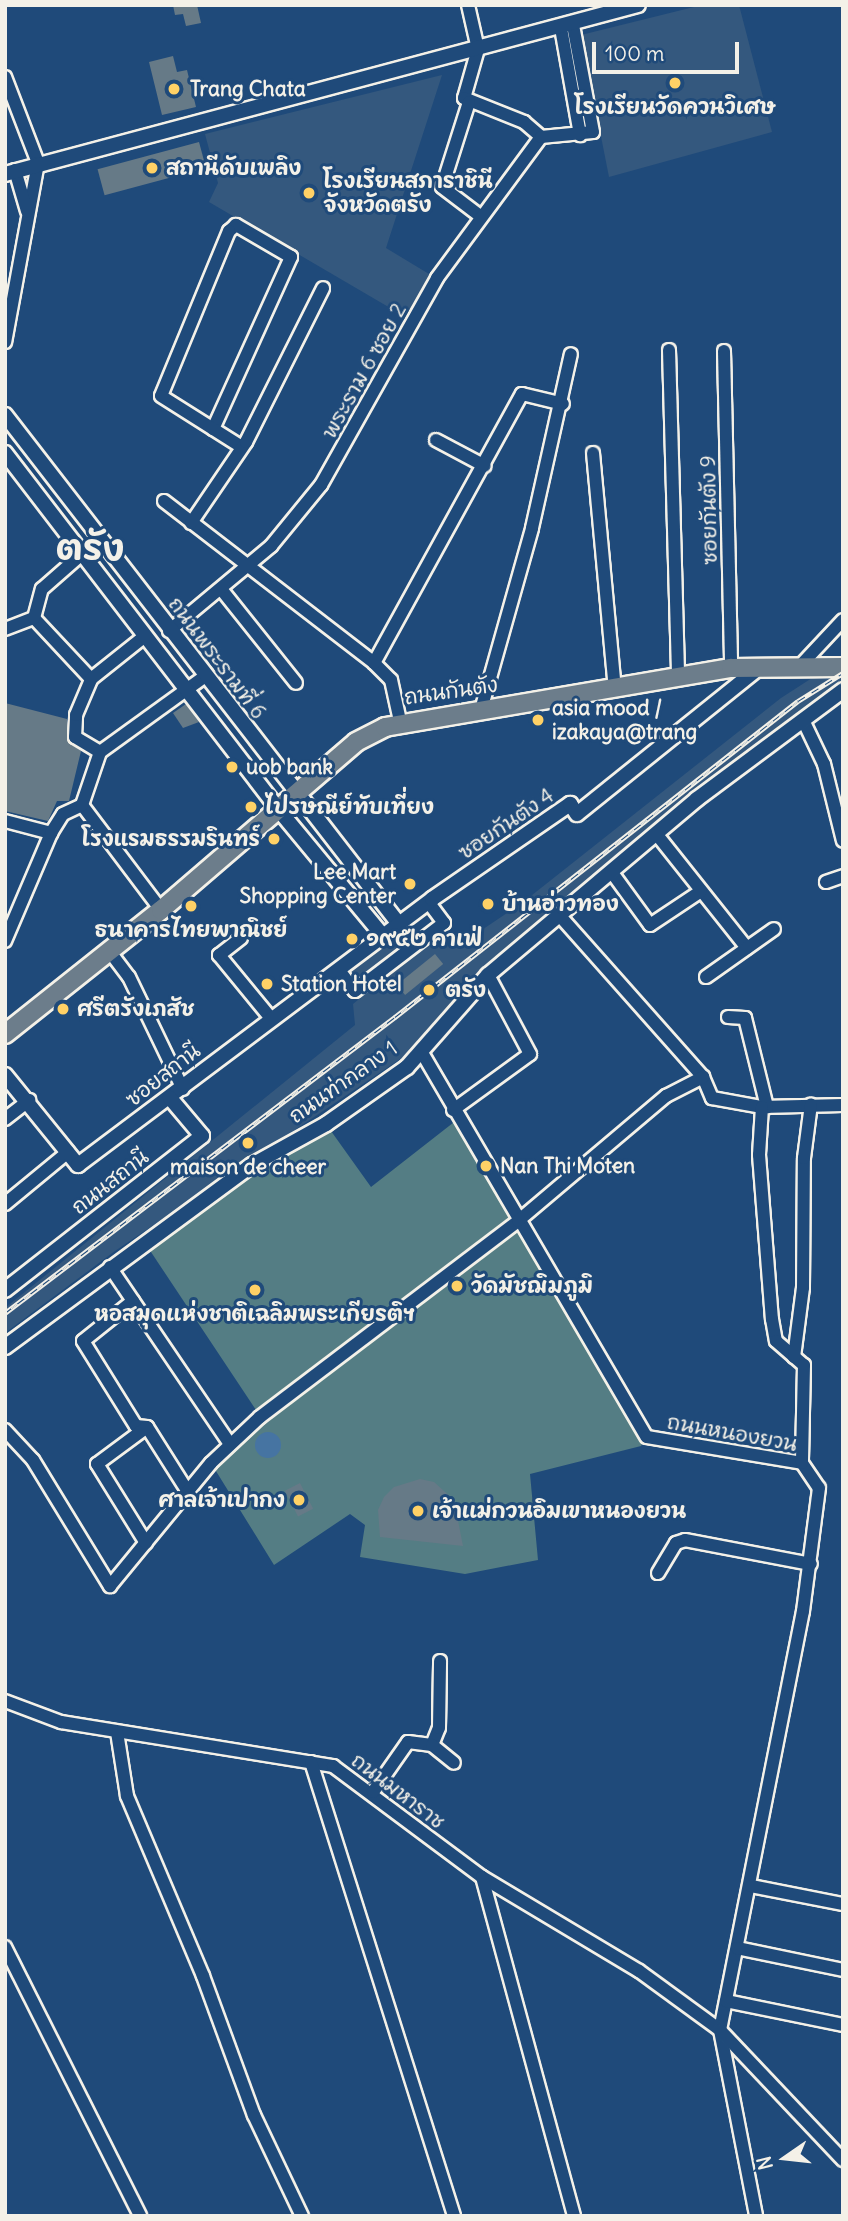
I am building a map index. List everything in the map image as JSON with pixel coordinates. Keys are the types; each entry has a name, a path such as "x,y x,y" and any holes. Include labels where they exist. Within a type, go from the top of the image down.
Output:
{"main road":[{"name":"ถนนกันตัง","path":"5,1034 110,953 356,742 400,721 615,690 732,668 843,667"}],"street":[{"path":"468,5 478,49 464,93 469,102 524,122 541,137 593,132 567,26"},
{"path":"28,215 10,172 567,26 595,11 638,5"},
{"path":"5,77 38,163 5,342"},
{"path":"469,102 442,187 480,216"},
{"name":"พระราม 6 ซอย 2","path":"169,631 247,568 321,485 437,278 480,216 541,137"},
{"path":"213,429 291,257 236,225 229,231 161,396 213,429 240,446"},
{"path":"191,523 240,446 323,288"},
{"path":"669,350 678,678"},
{"name":"ซอยกันตัง 9","path":"724,351 732,668"},
{"path":"481,710 563,404 571,354"},
{"path":"374,663 485,466 522,394 563,404"},
{"name":"ถนนพระรามที่ 6","path":"5,415 204,677 398,924"},
{"path":"436,440 485,466"},
{"name":"ถนนพระรามที่ 6","path":"5,453 278,809 383,936"},
{"path":"593,453 615,690"},
{"path":"164,501 247,568 374,663 391,680 400,721"},
{"path":"34,618 42,589 82,554"},
{"path":"221,589 296,683"},
{"path":"5,629 34,618"},
{"path":"34,618 91,679"},
{"path":"799,667 843,620"},
{"path":"100,752 75,737 76,715 91,679 149,640 169,631"},
{"name":"ซอยกันตัง 4","path":"368,948 428,902 570,804 577,814 760,667"},
{"path":"5,941 51,833 63,814 82,805 100,752 204,677"},
{"name":"ถนนท่ากลาง 1","path":"5,1347 110,1267 252,1165 333,1119 421,1051 488,975 657,836 843,690"},
{"path":"803,720 824,764 843,841"},
{"path":"82,805 161,910"},
{"path":"5,821 51,833"},
{"path":"657,836 747,948"},
{"path":"613,874 650,925 701,891"},
{"path":"826,882 843,876"},
{"path":"339,970 355,991 444,923 428,902"},
{"path":"560,916 703,1077 712,1098 764,1107 843,1105"},
{"path":"706,977 774,929"},
{"path":"241,938 219,955 270,1017"},
{"name":"ซอยสถานี","path":"68,1152 78,1165 183,1089 270,1017 368,948"},
{"path":"110,953 129,977 183,1089"},
{"path":"453,1110 530,1054 488,975"},
{"path":"728,1017 746,1018 764,1107 759,1155 772,1319 776,1341 804,1364 802,1463"},
{"name":"ถนนหนองยวน","path":"421,1051 518,1221 616,1377 647,1437 802,1463 819,1488 811,1564 751,1886 720,2030"},
{"path":"5,1075 29,1100 68,1152 5,1204"},
{"path":"5,1430 33,1460 110,1586 190,1495 198,1478 230,1444 518,1221 666,1096 703,1077"},
{"name":"ถนนสถานี","path":"5,1290 202,1136 170,1098"},
{"path":"5,1119 29,1100"},
{"path":"794,1357 803,1287 804,1158 811,1104"},
{"path":"110,1267 230,1444"},
{"path":"133,1301 83,1341 136,1426 147,1427"},
{"path":"147,1427 190,1495"},
{"path":"146,1544 97,1464 147,1427"},
{"path":"658,1573 676,1543 685,1540 811,1564"},
{"path":"432,1745 439,1728 440,1661"},
{"name":"ถนนมหาราช","path":"5,1701 61,1722 333,1766 373,1792 482,1877 639,1971 720,2030 843,2160"},
{"path":"117,1732 127,1796 254,2115 302,2216"},
{"path":"373,1792 408,1741 432,1745 454,1763"},
{"path":"311,1762 454,2216"},
{"path":"482,1877 574,2216"},
{"path":"751,1886 843,1904"},
{"path":"5,1947 139,2216"},
{"path":"737,1948 843,1970"},
{"path":"726,2001 843,2025"},
{"path":"720,2030 756,2216"}],"shaded area":[{"name":"โรงเรียนวัดควนวิเศษ","path":"702,5 739,5 772,132 609,177 581,35"},
{"name":"โรงเรียนสภาราชินี จังหวัดตรัง","path":"442,75 386,248 434,277 409,319 209,202 218,183 205,134"},
{"path":"843,658 843,682 727,769 418,1047 115,1251 5,1333 5,1308 355,1025 353,1004 442,931 455,948 522,903 781,698"},
{"path":"405,926 415,940 354,984 344,970"},
{"path":"268,1432 277,1436 281,1445 277,1454 268,1458 259,1454 255,1445 259,1436"}],"green space":[{"path":"458,1119 647,1437 641,1446 530,1474 538,1560 465,1574 360,1557 365,1525 350,1514 274,1565 211,1463 260,1416 145,1243 326,1124 371,1187"}],"building":[{"path":"173,5 197,5 201,23 186,26 183,14 175,15"},
{"name":"Trang Chata","path":"173,56 177,72 187,70 196,107 162,115 149,62"},
{"name":"สถานีดับเพลิง","path":"199,142 206,168 105,195 98,169"},
{"path":"5,703 67,719 67,740 81,751 69,801 57,801 48,821 5,811"},
{"path":"186,704 199,722 183,728 173,713"},
{"path":"435,954 443,964 405,995 397,985"},
{"name":"เจ้าเเม่กวนอิมเขาหนองยวน","path":"420,1479 434,1482 454,1500 463,1546 380,1537 378,1510 384,1497 394,1487"},
{"name":"ศาลเจ้าเปากง","path":"300,1483 313,1509 298,1517 285,1491"}],"railway":[{"path":"5,1313 395,1017 798,701 843,673"}],"place":[{"name":"โรงเรียนวัดควนวิเศษ","path":"675,83"},
{"name":"Trang Chata","path":"174,89"},
{"name":"สถานีดับเพลิง","path":"152,168"},
{"name":"โรงเรียนสภาราชินี จังหวัดตรัง","path":"309,193"},
{"name":"asia mood / izakaya@trang","path":"538,720"},
{"name":"uob bank","path":"232,767"},
{"name":"ไปรษณีย์ทับเที่ยง","path":"251,807"},
{"name":"โรงแรมธรรมรินทร์","path":"274,839"},
{"name":"Lee Mart Shopping Center","path":"410,884"},
{"name":"บ้านอ่าวทอง","path":"488,904"},
{"name":"ธนาคารไทยพาณิชย์","path":"191,906"},
{"name":"๑๙๕๒ คาเฟ่","path":"352,939"},
{"name":"Station Hotel","path":"267,984"},
{"name":"ตรัง","path":"429,990"},
{"name":"ศรีตรังเภสัช","path":"63,1009"},
{"name":"maison de cheer","path":"248,1143"},
{"name":"Nan Thi Moten","path":"486,1166"},
{"name":"วัดมัชฌิมภูมิ","path":"457,1286"},
{"name":"หอสมุดแห่งชาติเฉลิมพระเกียรติฯ","path":"255,1290"},
{"name":"ศาลเจ้าเปากง","path":"299,1500"},
{"name":"เจ้าเเม่กวนอิมเขาหนองยวน","path":"418,1511"}],"district":[{"name":"ตรัง","path":"90,547"}]}
